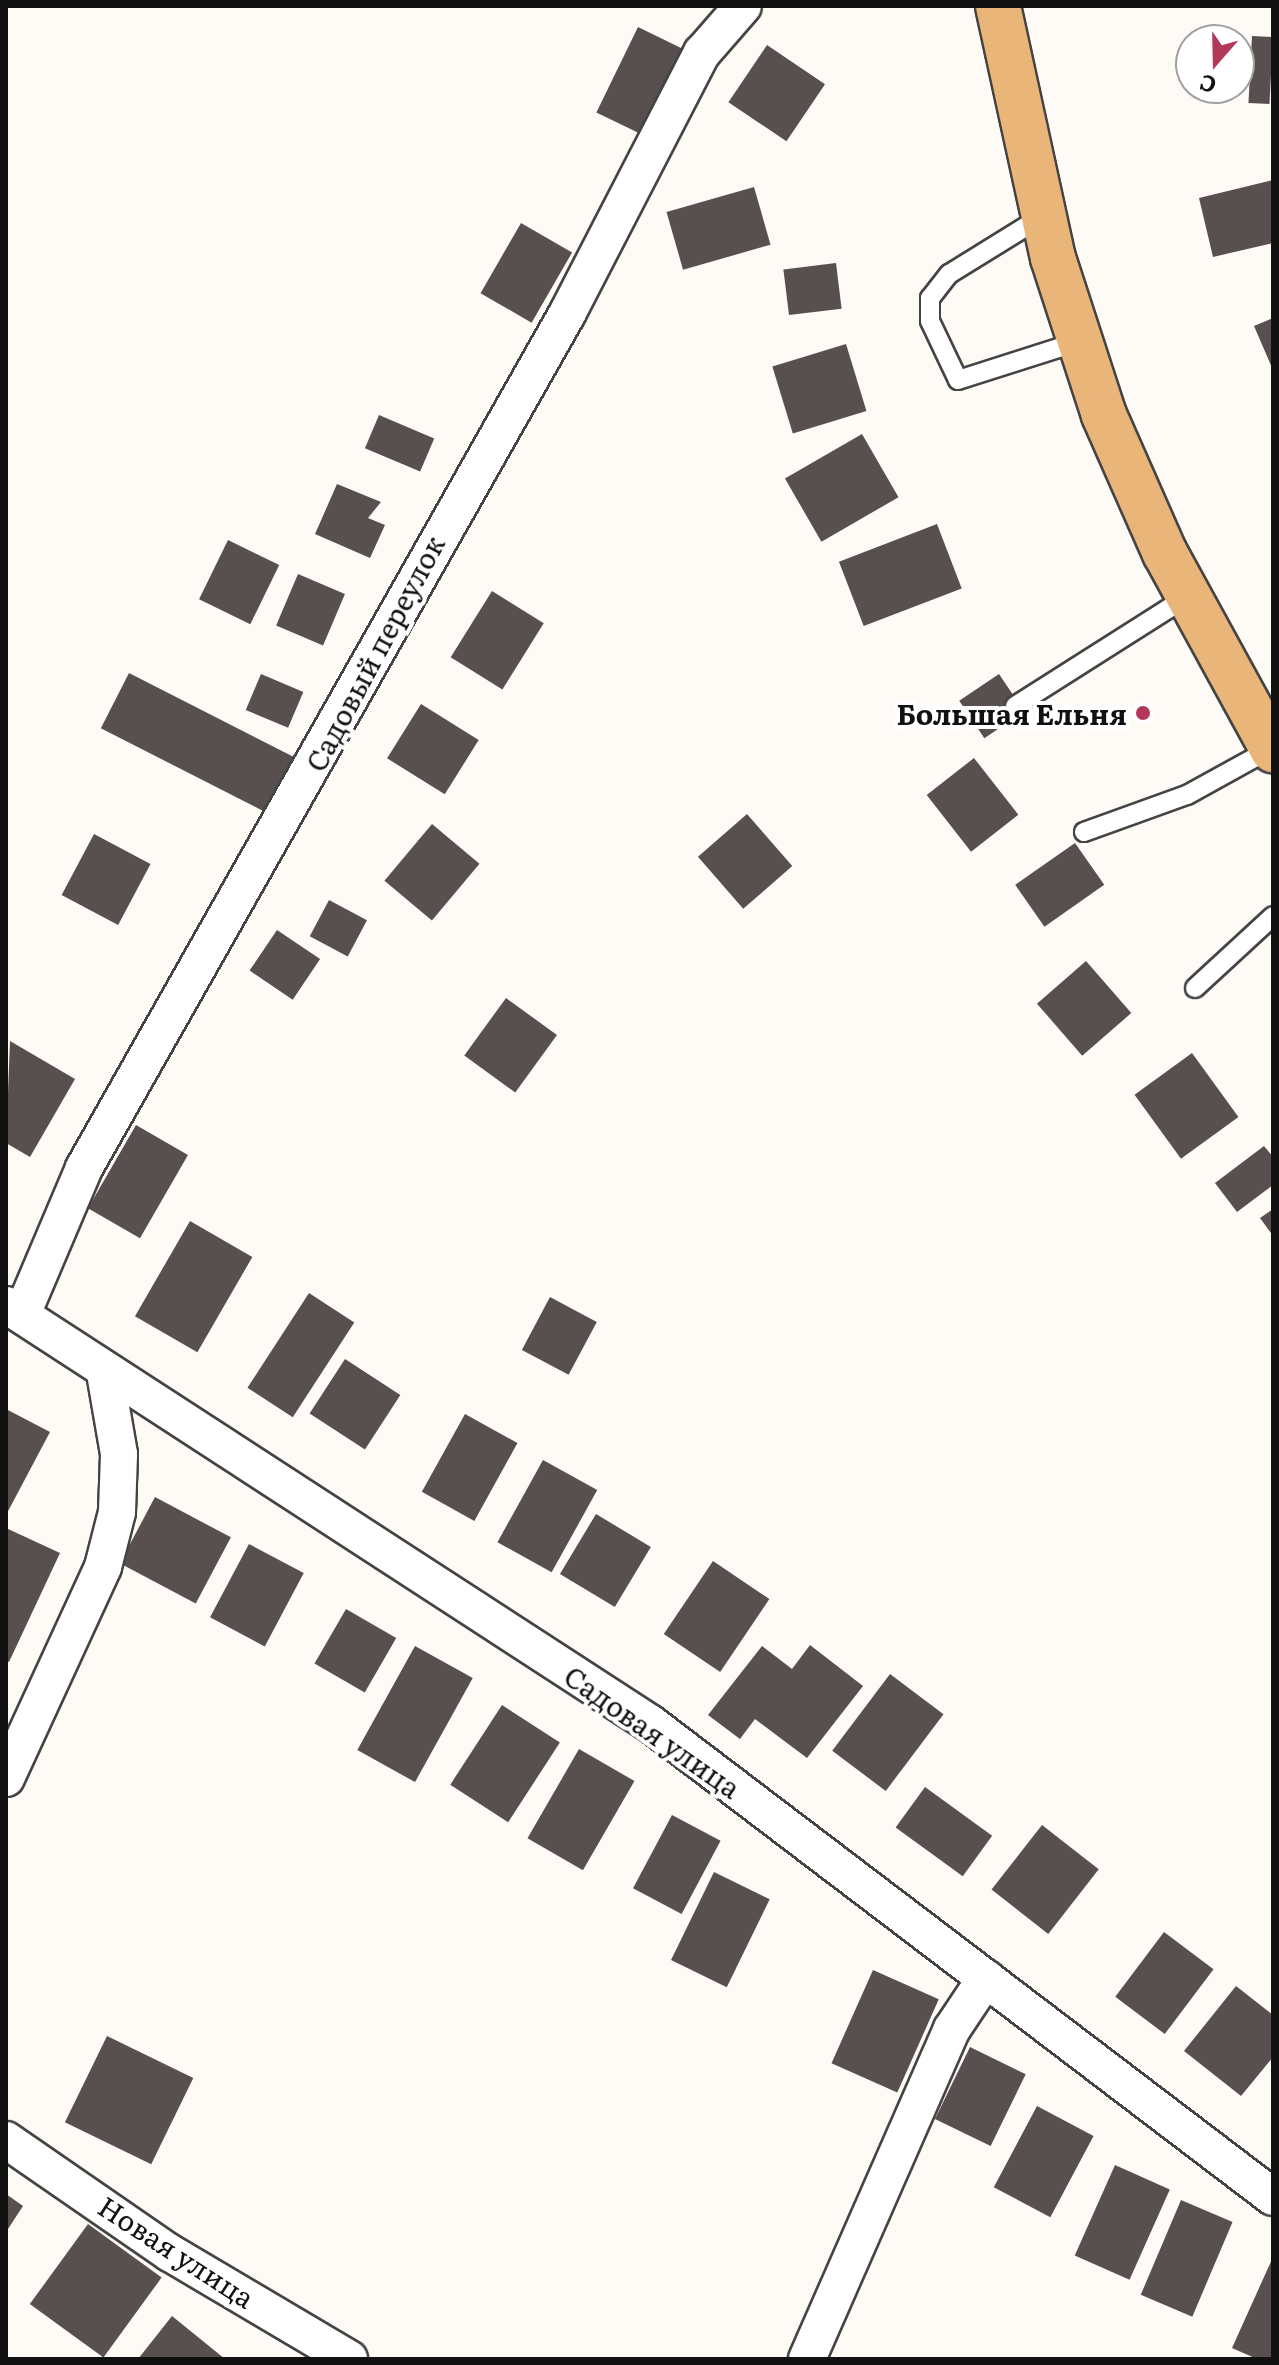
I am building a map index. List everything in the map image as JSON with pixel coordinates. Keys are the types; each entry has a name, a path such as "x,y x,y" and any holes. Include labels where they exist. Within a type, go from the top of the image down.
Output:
{"main road":[{"path":"998,6 1044,216 1104,415 1187,597 1272,749"}],"street":[{"name":"Садовый переулок","path":"15,1308 84,1168 567,314 702,53 743,6"},
{"name":"Садовая улица","path":"15,1308 105,1373 651,1724 1273,2197"},
{"path":"6,1778 103,1567 117,1512 119,1454 105,1373"},
{"path":"807,2359 952,2029 986,1978"},
{"name":"Новая улица","path":"6,2140 170,2253 349,2359"}],"lane":[{"path":"1044,216 949,274 930,298 930,321 958,380 1080,341"},
{"path":"1015,706 1187,597"},
{"path":"1084,832 1187,795 1272,749"},
{"path":"1195,988 1273,916"}],"building":[{"path":"638,27 689,52 648,137 596,112"},
{"path":"1255,36 1273,37 1269,104 1255,103"},
{"path":"767,45 825,84 786,141 728,102"},
{"path":"1273,180 1273,243 1213,257 1199,198"},
{"path":"754,187 771,245 683,270 667,212"},
{"path":"521,223 572,253 532,323 480,293"},
{"path":"836,263 842,309 789,315 783,269"},
{"path":"1273,318 1273,370 1254,326"},
{"path":"846,344 866,411 793,433 772,367"},
{"path":"379,415 434,438 420,472 365,448"},
{"path":"862,434 898,497 821,542 785,478"},
{"path":"337,484 381,502 368,518 385,525 370,558 315,534"},
{"path":"937,524 962,588 864,626 839,562"},
{"path":"228,540 279,565 250,624 199,599"},
{"path":"298,574 345,594 323,645 276,626"},
{"path":"492,591 544,623 502,689 451,657"},
{"path":"129,673 294,757 266,812 101,728"},
{"path":"261,674 303,692 288,728 246,710"},
{"path":"999,674 1024,711 984,738 959,701"},
{"path":"421,704 479,740 445,794 387,758"},
{"path":"974,758 1018,815 971,852 927,795"},
{"path":"747,814 792,866 743,909 698,857"},
{"path":"432,824 479,864 432,921 384,881"},
{"path":"94,834 151,864 118,925 62,895"},
{"path":"1075,843 1104,885 1044,927 1015,885"},
{"path":"329,900 367,920 348,956 310,936"},
{"path":"277,930 320,959 293,1000 250,971"},
{"path":"1086,961 1131,1013 1082,1056 1037,1004"},
{"path":"506,998 557,1035 515,1092 464,1055"},
{"path":"10,1041 75,1079 30,1157 6,1143"},
{"path":"1192,1053 1238,1117 1181,1159 1135,1095"},
{"path":"136,1125 188,1155 140,1238 88,1208"},
{"path":"1264,1146 1273,1157 1273,1185 1237,1212 1215,1183"},
{"path":"1273,1209 1273,1236 1260,1218"},
{"path":"190,1221 252,1257 197,1352 135,1316"},
{"path":"309,1293 354,1322 293,1417 247,1388"},
{"path":"550,1297 597,1322 569,1375 522,1350"},
{"path":"345,1359 400,1395 365,1449 310,1414"},
{"path":"6,1409 50,1432 6,1515"},
{"path":"465,1414 517,1443 474,1521 422,1492"},
{"path":"543,1460 597,1490 552,1572 497,1542"},
{"path":"155,1497 231,1537 196,1604 120,1563"},
{"path":"596,1514 651,1547 615,1607 560,1574"},
{"path":"6,1528 60,1553 9,1662 6,1661"},
{"path":"249,1544 304,1573 265,1646 210,1617"},
{"path":"713,1561 769,1599 720,1672 664,1634"},
{"path":"346,1609 396,1638 365,1693 314,1664"},
{"path":"810,1645 863,1686 807,1758 755,1719 740,1739 708,1715 762,1646 792,1669"},
{"path":"415,1646 473,1678 415,1782 357,1750"},
{"path":"890,1674 944,1714 886,1791 832,1751"},
{"path":"502,1705 560,1743 508,1822 450,1785"},
{"path":"579,1749 634,1781 583,1870 528,1838"},
{"path":"925,1787 992,1836 963,1876 896,1827"},
{"path":"672,1815 721,1841 682,1914 633,1888"},
{"path":"1042,1825 1099,1869 1048,1934 992,1890"},
{"path":"714,1872 770,1899 727,1987 671,1960"},
{"path":"1164,1932 1214,1969 1165,2034 1115,1997"},
{"path":"873,1970 939,1999 897,2092 832,2063"},
{"path":"1236,1986 1273,2015 1273,2057 1241,2096 1184,2051"},
{"path":"107,2036 193,2078 151,2164 65,2122"},
{"path":"970,2047 1026,2074 991,2146 935,2119"},
{"path":"1037,2106 1094,2136 1050,2217 994,2187"},
{"path":"1115,2165 1170,2189 1130,2280 1075,2255"},
{"path":"6,2194 23,2206 6,2232"},
{"path":"1181,2200 1233,2222 1192,2317 1141,2295"},
{"path":"88,2224 162,2277 103,2358 30,2304"},
{"path":"1273,2257 1273,2359 1257,2359 1232,2348"},
{"path":"172,2316 225,2359 138,2359"}],"place":[{"name":"Большая Ельня","path":"1143,713"}]}
